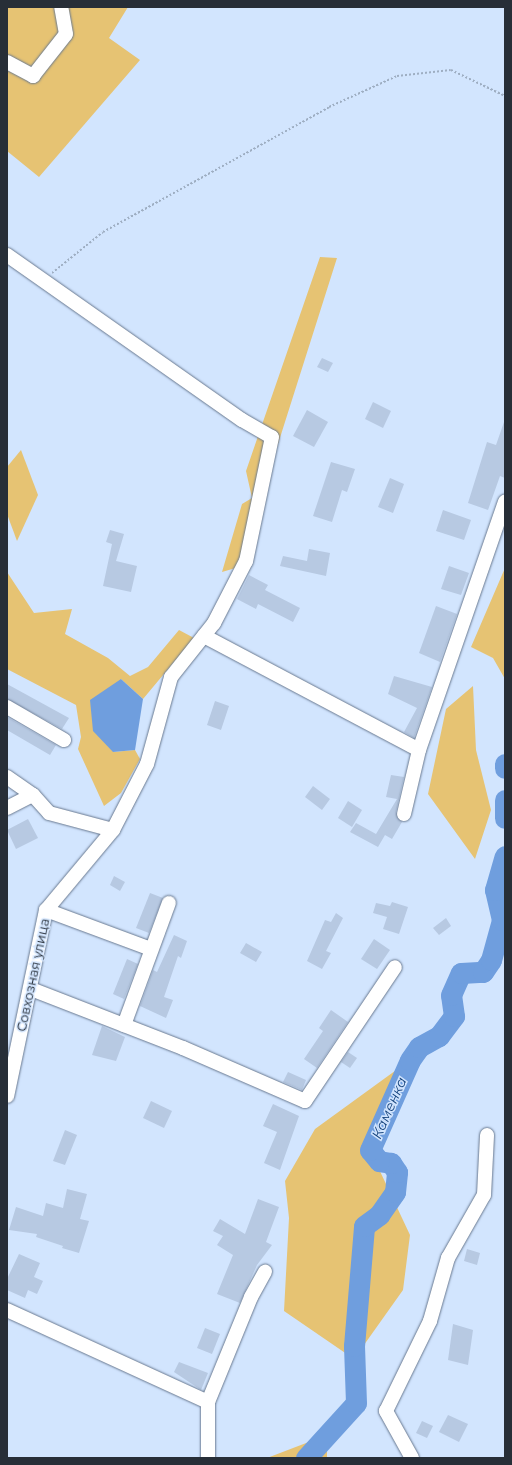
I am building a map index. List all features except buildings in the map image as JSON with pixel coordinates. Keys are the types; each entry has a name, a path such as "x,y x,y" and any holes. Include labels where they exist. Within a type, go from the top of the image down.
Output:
{"street":[{"path":"7,62 33,76 66,34 61,7"},
{"path":"7,255 42,281"},
{"name":"Совхозная улица","path":"7,1096 31,989 46,910 113,830 147,764 171,677 204,636 246,561 272,437 242,420 42,281"},
{"path":"404,814 418,750 505,501"},
{"path":"204,636 418,750"},
{"path":"7,707 64,740"},
{"path":"7,776 34,795 50,813 113,830"},
{"path":"7,808 34,795"},
{"path":"124,1025 150,949 169,903"},
{"path":"46,910 150,949"},
{"path":"31,989 124,1025 305,1101 395,967"},
{"path":"412,1458 386,1411 430,1321 448,1258 484,1195 486,1135"},
{"path":"208,1458 208,1402 251,1297 265,1272"},
{"path":"7,1310 208,1402"}],"path":[{"path":"42,281 103,232 329,107 397,76 451,70 505,96"}],"shaded area":[{"path":"7,7 128,7 109,38 140,60 39,177 7,151"},
{"path":"320,257 337,258 239,567 222,572 242,504 252,498 246,471"},
{"path":"21,450 38,495 17,541 7,514 7,467"},
{"path":"505,568 505,679 493,658 471,647"},
{"path":"7,572 34,613 72,609 65,634 108,658 130,676 148,667 179,630 194,638 143,699 121,679 113,752 135,750 140,759 121,793 104,806 78,749 81,737 76,705 7,669"},
{"path":"473,686 476,750 491,810 475,859 428,794 446,709"},
{"path":"410,1060 370,1150 410,1235 403,1290 354,1359 284,1311 289,1218 285,1181 315,1129"},
{"path":"327,1435 327,1458 267,1458"}],"water":[{"path":"121,679 143,699 135,750 113,752 93,731 90,700"}],"waterway":[{"name":"Каменка","path":"505,800 505,818"},
{"name":"Каменка","path":"306,1458 356,1403 354,1346 364,1226 379,1215 395,1192 397,1172 391,1163 379,1161 370,1150 410,1060 419,1047 439,1036 454,1016 451,995 461,973 483,972 491,960 502,920 495,890 505,856"}]}
